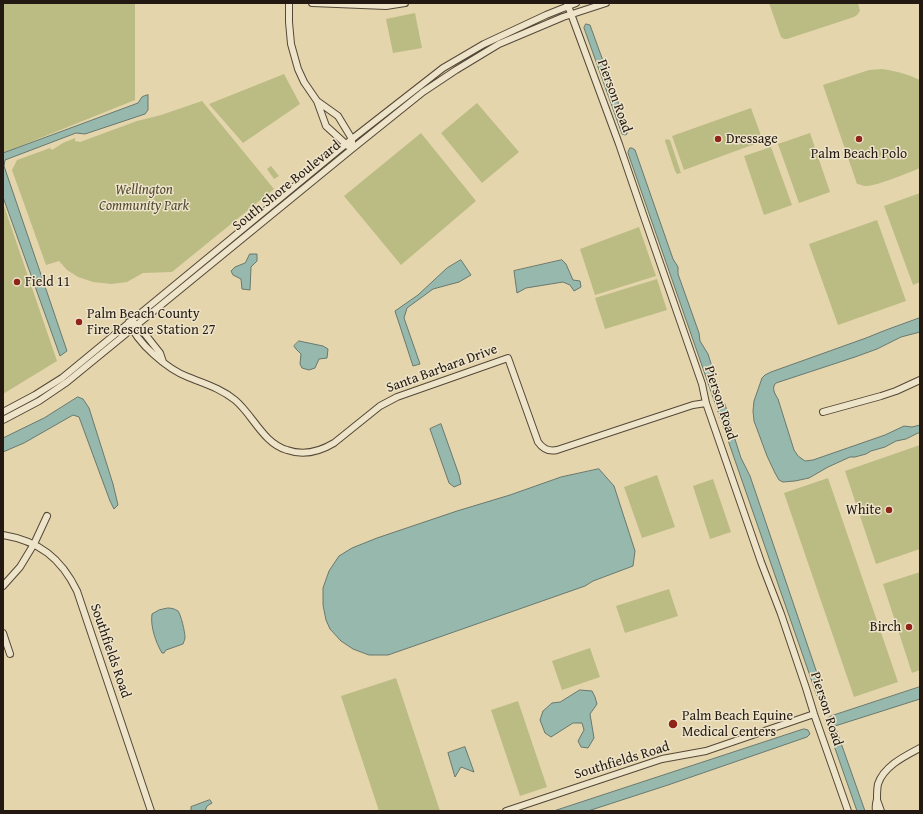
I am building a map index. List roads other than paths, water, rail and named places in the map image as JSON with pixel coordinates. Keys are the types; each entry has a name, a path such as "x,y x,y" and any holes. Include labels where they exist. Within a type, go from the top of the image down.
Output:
{"street":[{"path":"289,3 291,44 295,60 304,82 317,101 326,126 352,149"},
{"path":"312,3 386,6 405,3"},
{"name":"South Shore Boulevard","path":"3,412 35,395 62,378 345,144 449,64 484,44 568,4 576,3"},
{"name":"South Shore Boulevard","path":"3,420 39,401 67,382 423,92 499,44 563,17 606,3"},
{"name":"Pierson Road","path":"568,4 619,144 702,384 706,403 848,811"},
{"path":"317,101 338,116 352,139 352,149"},
{"path":"129,322 137,324"},
{"name":"Santa Barbara Drive","path":"129,322 132,329 155,357 180,374 218,388 236,401 265,435 276,445 287,450 302,453 317,452 334,443 380,406 397,397 508,358 538,442 543,448 550,450 557,450 693,405 706,403"},
{"name":"Santa Barbara Drive","path":"137,324 160,354 163,362"},
{"path":"823,412 881,396 920,380"},
{"path":"3,586 20,567 34,544 47,516"},
{"name":"Southfields Road","path":"3,535 34,544 61,565 72,581 77,591 150,811"},
{"path":"3,633 10,654"},
{"name":"Southfields Road","path":"506,811 657,760 706,751 814,714"},
{"path":"881,811 876,792 881,777 897,762 920,748"},
{"path":"876,811 875,807 877,800"}],"water":[{"path":"586,24 590,25 627,127 627,134 625,135 622,134 584,28"},
{"path":"148,95 148,110 145,114 85,134 76,133 5,160 4,166 67,351 60,356 3,197 3,153 138,103 142,97"},
{"path":"630,148 635,150 673,259 678,267 678,274 699,333 700,341 708,354 714,373 715,387 720,393 721,397 719,399 725,404 741,458 750,476 820,682 822,694 817,696 628,153"},
{"path":"250,254 257,254 257,261 251,267 250,290 242,289 241,279 233,275 231,271 235,267 245,263"},
{"path":"461,260 471,275 459,282 433,289 407,308 404,318 420,364 413,366 395,311 418,295 447,268"},
{"path":"562,260 566,264 573,280 580,281 581,287 574,291 570,285 563,282 526,288 517,293 514,271"},
{"path":"920,318 920,332 901,337 877,349 855,357 776,383 774,389 794,450 798,456 805,461 813,460 885,435 904,426 912,427 920,425 920,433 906,439 896,441 866,454 850,457 809,478 783,482 779,480 767,456 754,421 754,401 762,378 771,372"},
{"path":"299,341 323,346 328,349 327,358 319,359 315,368 309,370 302,368 300,364 301,354 294,346"},
{"path":"78,397 83,399 89,408 113,484 118,505 114,509 79,417 73,415 24,443 3,452 3,438 44,418"},
{"path":"441,424 461,484 454,487 449,483 430,429"},
{"path":"599,469 614,486 635,551 633,566 593,581 585,586 388,655 369,655 353,649 341,641 330,629 326,620 323,605 323,588 329,571 339,556 352,548 377,538 561,477"},
{"path":"168,608 178,611 183,624 185,638 183,644 162,653 154,634 152,614 159,610"},
{"path":"920,687 920,699 835,726 865,811 857,811 825,720 831,716"},
{"path":"580,690 592,691 597,704 590,714 594,738 588,748 581,747 578,741 584,730 582,723 573,723 551,737 545,733 540,720 543,711 552,703 560,702"},
{"path":"804,729 808,730 810,734 807,737 668,785 588,811 554,811"},
{"path":"465,747 474,772 461,767 455,777 448,753"},
{"path":"210,800 212,803 207,806 205,811 191,811 191,807"}],"place":[{"name":"Dressage","path":"718,139"},
{"name":"Palm Beach Polo","path":"859,139"},
{"name":"Field 11","path":"17,282"},
{"name":"Palm Beach County Fire Rescue Station 27","path":"79,322"},
{"name":"White","path":"889,510"},
{"name":"Birch","path":"909,627"},
{"name":"Palm Beach Equine Medical Centers","path":"673,724"}],"park label":[{"name":"Wellington Community Park","path":"144,198"}]}
